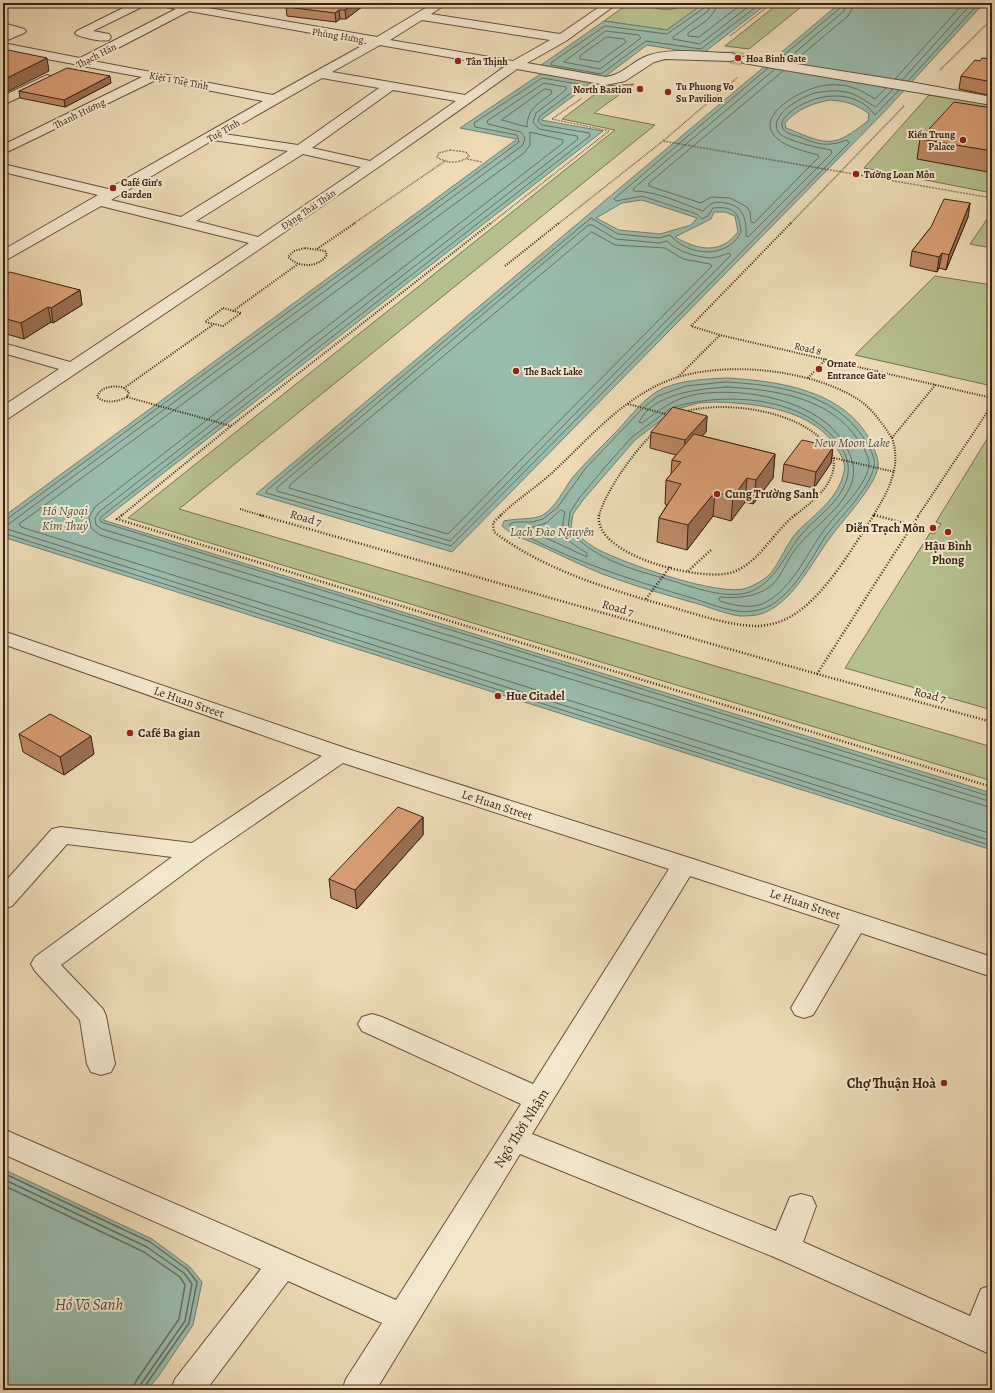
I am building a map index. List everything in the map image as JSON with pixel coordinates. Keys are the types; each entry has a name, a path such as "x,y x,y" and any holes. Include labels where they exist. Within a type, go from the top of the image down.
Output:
{"street":[{"path":"105,37 81,33 142,3"},
{"name":"Phùng Hưng","path":"161,3 192,5 379,41 602,81"},
{"name":"Đặng Thái Thân","path":"3,414 261,242 516,65 562,38 612,3"},
{"name":"Tuệ Tĩnh","path":"3,256 275,99 379,41 421,9 439,4"},
{"name":"Thạch Hãn","path":"3,101 192,5"},
{"path":"421,9 562,38"},
{"path":"3,28 20,31 3,38"},
{"name":"Kiệt 1 Tuệ Tĩnh","path":"3,47 83,61 275,99"},
{"path":"602,81 621,78 650,59 670,55 724,56"},
{"path":"747,60 916,87 992,101"},
{"path":"320,74 468,99"},
{"name":"Thanh Hương","path":"3,150 154,76"},
{"path":"184,222 301,149 390,86"},
{"path":"212,136 301,149 372,166"},
{"path":"3,168 105,197 184,222 261,242"},
{"path":"3,348 72,368"},
{"name":"Le Huan Street","path":"3,637 340,754 856,921 992,967"},
{"path":"101,1064 93,1016 44,964 196,852 340,754"},
{"path":"3,900 61,835 196,852"},
{"name":"Ngô Thời Nhậm","path":"358,1390 538,1098 684,866"},
{"path":"804,1008 856,921"},
{"path":"372,1024 538,1098"},
{"path":"514,1139 785,1248 986,1338 992,1299"},
{"path":"3,1141 403,1318"},
{"path":"785,1248 801,1206"},
{"path":"187,1390 282,1265"}],"path":[{"path":"652,3 650,5 651,7 664,10 677,8 679,6 675,3"},
{"path":"705,56 772,3"},
{"path":"840,172 916,87 992,19"},
{"path":"602,81 552,119 609,131 232,426 117,519 992,787"},
{"path":"506,266 663,141 719,92"},
{"path":"663,141 992,198"},
{"path":"467,159 469,156 466,152 450,150 437,154 438,159 445,161 459,162 467,159 482,162"},
{"path":"317,249 445,161"},
{"name":"Road 8","path":"840,172 691,326 720,335 992,398"},
{"path":"298,249 317,249 325,251 327,255 325,260 308,265 298,264 291,261 288,257 290,253 298,249"},
{"path":"233,311 298,264"},
{"path":"223,308 233,311 241,313 223,326 205,322 223,308"},
{"path":"127,398 129,392 124,388 214,324"},
{"path":"678,377 720,335"},
{"path":"808,378 826,359"},
{"path":"746,370 808,378 834,387 856,398 876,414 892,438 896,454 895,472 893,480 874,515 839,565 813,598 799,611 778,623 755,626 705,617 646,599 597,583 544,562 507,542 494,532 493,523 511,504 551,473 627,404 658,385 678,377 718,371 746,370"},
{"path":"892,438 936,384"},
{"path":"122,387 104,389 100,391 97,397 104,401 110,402 127,398 143,401 232,426"},
{"path":"627,404 673,416"},
{"path":"817,674 992,405"},
{"path":"729,408 755,410 787,418 805,426 822,438 834,458 833,475 815,499 780,528 751,563 740,570 720,575 688,571 642,558 619,548 606,535 598,520 610,489 619,475 641,446 673,416 698,409 729,408"},
{"path":"834,458 895,472"},
{"name":"Road 7","path":"240,509 817,674 992,722"},
{"path":"874,515 912,526"},
{"path":"688,571 710,550"},
{"path":"646,599 670,567"}],"green space":[{"path":"629,3 704,3 667,30 604,21"},
{"path":"779,3 806,3 749,49 725,46"},
{"path":"634,84 594,113 655,125 179,509 992,747 992,781 128,518 615,130 562,119 606,86"},
{"path":"929,95 992,105 992,193 864,168"},
{"path":"992,212 992,248 970,244"},
{"path":"935,276 992,285 992,386 855,355"},
{"path":"992,431 992,562 987,569 992,570 992,710 845,668 930,533 934,534 941,524 936,522"}],"water":[{"path":"704,3 768,3 702,54 647,45 603,78 537,68 604,21 667,30"},
{"name":"The Back Lake","path":"840,3 984,3 886,110 452,552 256,494","holes":["830,100 855,105 869,114 868,121 852,133 833,141 822,141 786,128 785,123 800,110 811,105","642,200 697,218 691,225 660,234 619,230 596,218 622,203","714,212 725,212 735,216 738,232 724,244 708,248 692,245 675,237 711,219"]},
{"name":"Hồ Ngoại Kim Thuỷ","path":"542,73 592,82 541,120 603,131 103,520 992,793 992,850 3,537 3,517 517,139 460,128"},
{"name":"Lạch Đào Nguyên","path":"727,378 747,379 788,386 827,400 845,410 859,424 871,442 877,457 878,467 876,475 865,493 832,535 795,589 776,606 766,612 753,616 740,616 723,612 600,573 516,535 506,530 502,526 504,521 535,518 548,511 578,471 639,407 657,392 679,383 695,380","holes":["698,403 730,403 766,407 800,417 815,425 828,436 838,450 844,463 844,472 841,482 832,498 798,531 774,569 765,578 747,588 734,590 695,584 673,578 611,556 587,543 571,527 573,514 583,500 635,440 677,409"]},
{"name":"Hồ Võ Sanh","path":"3,1169 152,1239 190,1267 202,1282 193,1325 158,1377 147,1390 3,1390"}],"building":[{"path":"294,3 355,3 345,10 339,10 335,13 286,7"},
{"path":"3,49 47,58 3,80"},
{"path":"982,58 992,59 992,82 961,76 975,60 980,61"},
{"path":"67,68 110,76 64,100 19,91"},
{"path":"954,102 992,108 992,151 920,139"},
{"path":"944,199 970,203 949,255 942,253 939,257 912,251 931,227"},
{"path":"10,272 80,290 51,308 48,307 21,323 3,318 3,276"},
{"path":"673,407 707,416 685,440 651,432"},
{"path":"694,434 775,454 756,480 747,478 733,497 715,492 688,525 659,518 681,484 666,480 681,462 672,460"},
{"path":"802,440 833,447 816,472 784,464"},
{"path":"50,714 91,736 60,757 19,734"},
{"path":"398,807 423,817 355,890 329,879"}],"tunnel":[{"path":"730,57 747,60"}],"place":[{"name":"Hoa Binh Gate","path":"738,58"},
{"name":"Tân Thịnh","path":"458,61"},
{"name":"North Bastion","path":"640,89"},
{"name":"Tu Phuong Vo Su Pavilion","path":"668,92"},
{"name":"Kiến Trung Palace","path":"963,140"},
{"name":"Tường Loan Môn","path":"856,174"},
{"name":"Café Gin’s Garden","path":"113,188"},
{"name":"Ornate Entrance Gate","path":"819,369"},
{"name":"The Back Lake","path":"516,371"},
{"name":"Cung Trường Sanh","path":"717,494"},
{"name":"Diễn Trạch Môn","path":"933,528"},
{"name":"Hậu Bình Phong","path":"948,532"},
{"name":"Hue Citadel","path":"498,696"},
{"name":"Café Ba gian","path":"130,733"},
{"name":"Chợ Thuận Hoà","path":"944,1083"}],"water label":[{"name":"New Moon Lake","path":"852,442"}]}
